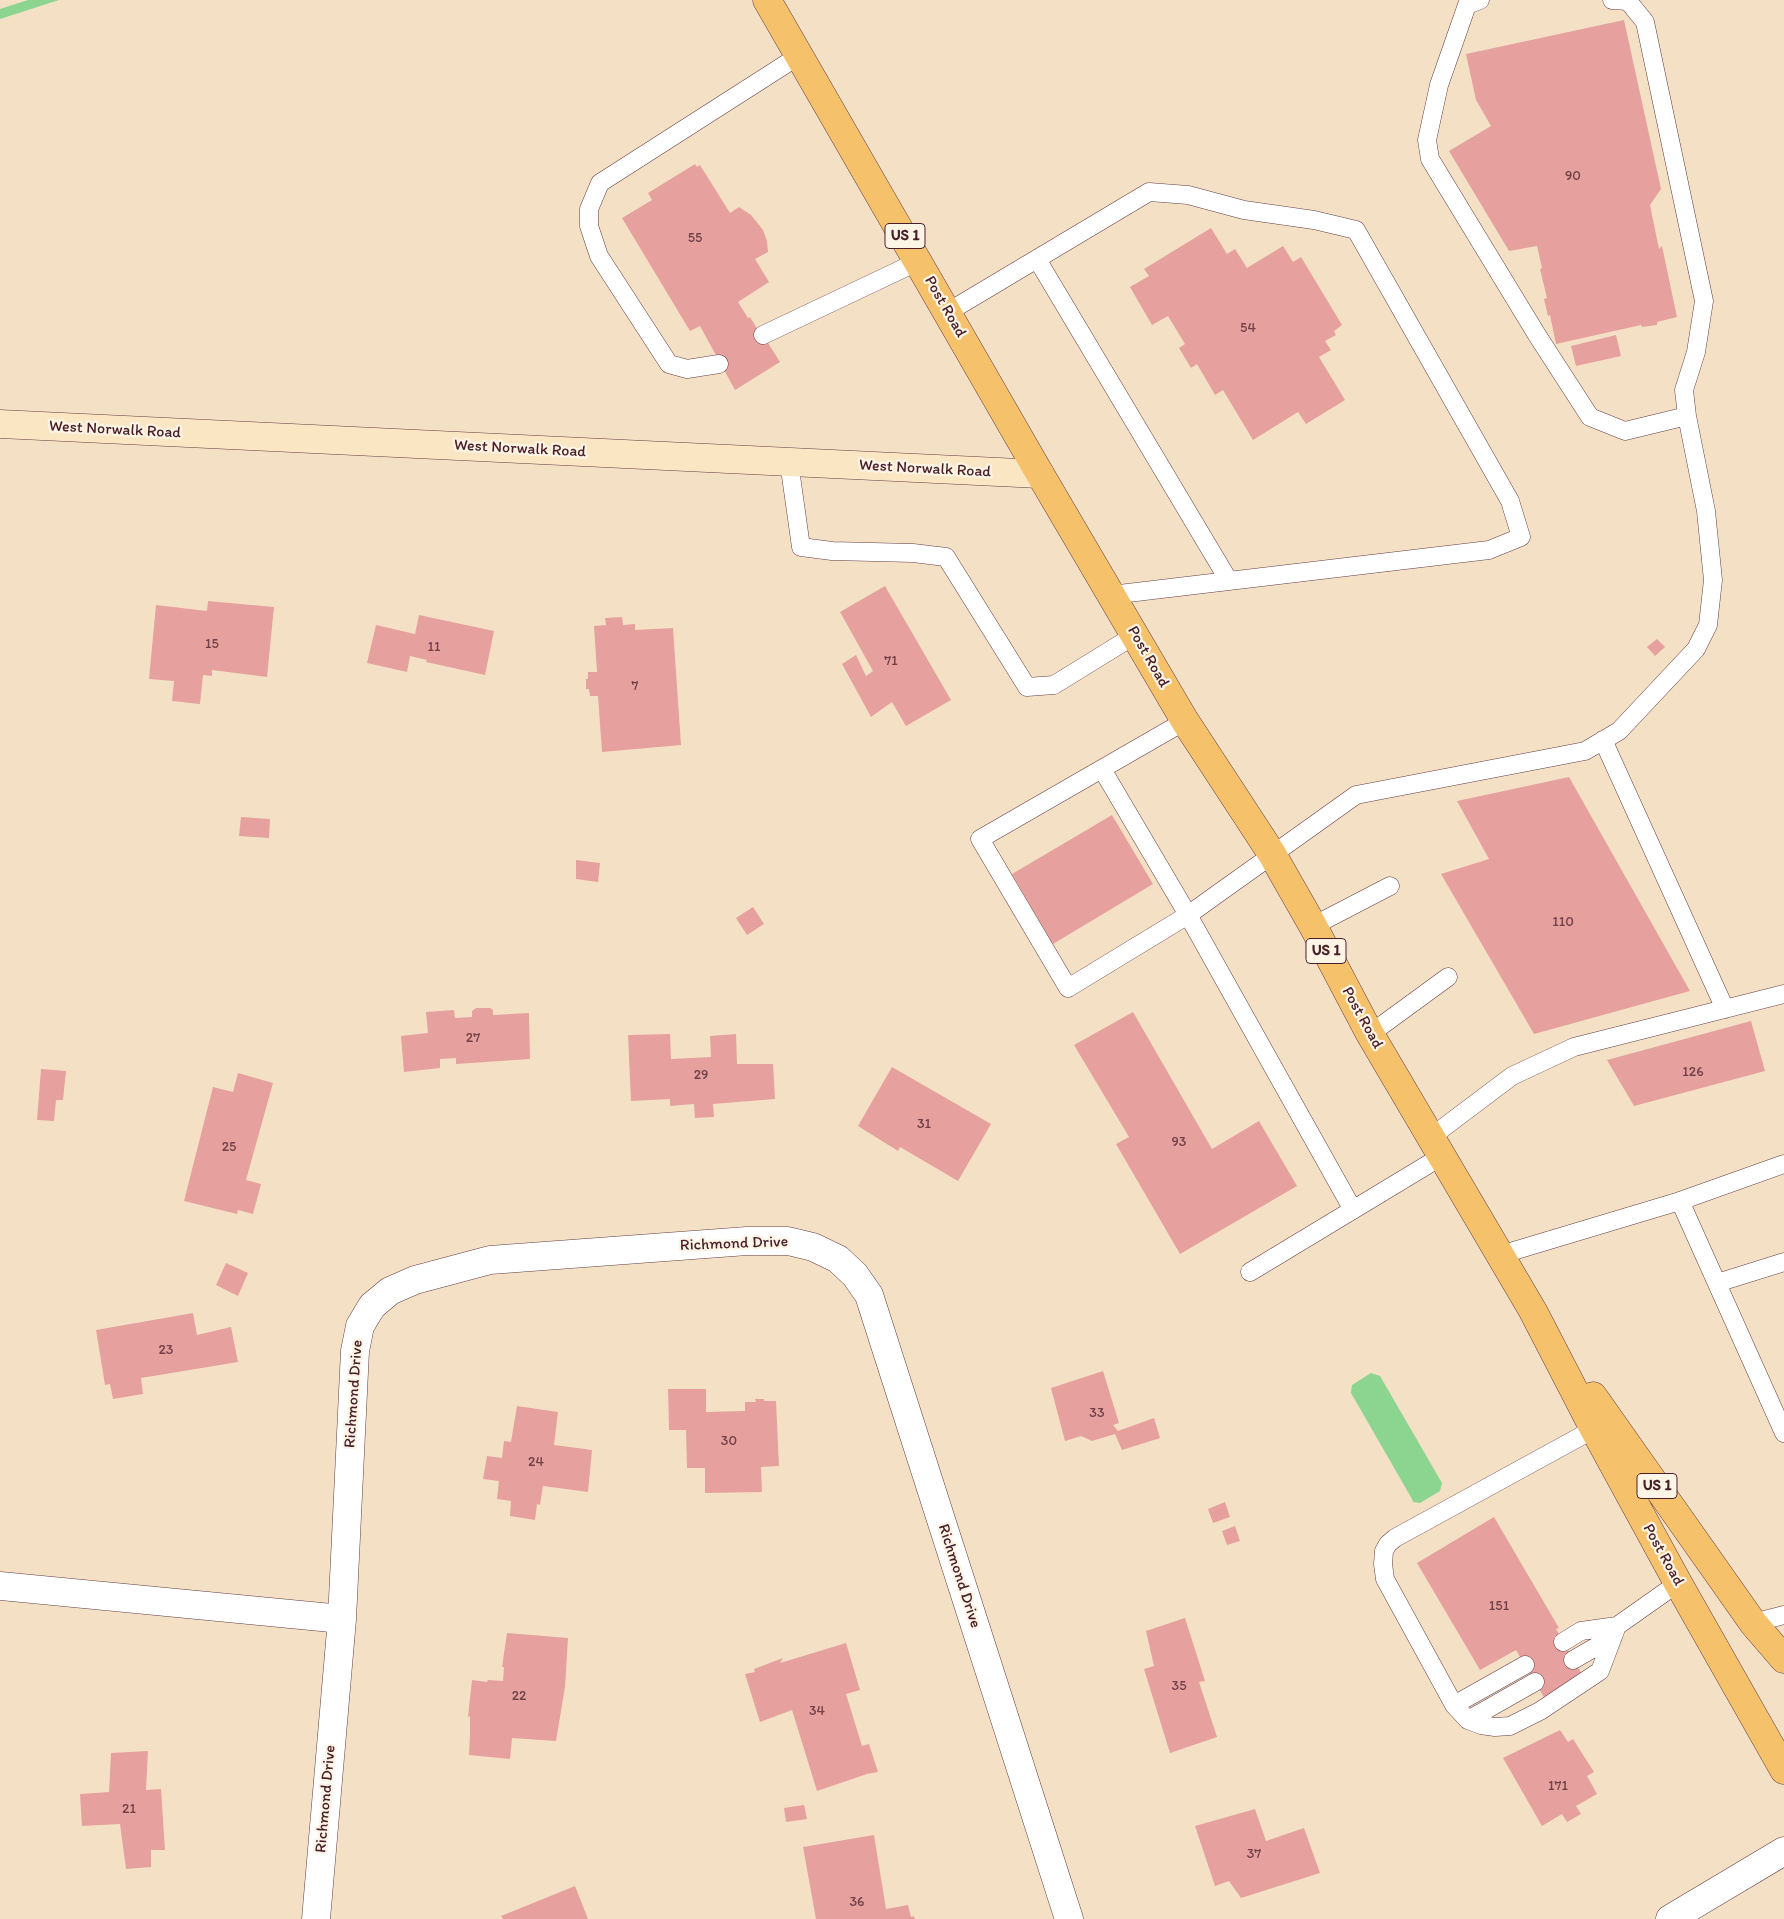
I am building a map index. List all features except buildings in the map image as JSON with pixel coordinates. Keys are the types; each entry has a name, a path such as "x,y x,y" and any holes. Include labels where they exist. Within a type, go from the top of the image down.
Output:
{"main road":[{"name":"Post Road","path":"767,0 800,54 1040,474 1185,721 1272,854 1313,926 1370,1034 1533,1311 1594,1429 1678,1583 1784,1770"},
{"name":"West Norwalk Road","path":"0,424 1040,474"},
{"name":"Post Road","path":"1533,1311 1753,1623 1784,1658"}],"street":[{"name":"Richmond Drive","path":"316,1919 342,1619 355,1351 360,1326 372,1306 390,1291 414,1280 490,1260 748,1241 788,1241 813,1247 838,1259 855,1275 869,1295 1069,1919"},
{"path":"0,1586 342,1619"},
{"path":"1670,1919 1784,1851"}],"lane":[{"path":"1480,0 1467,5 1439,85 1427,140 1430,159 1590,418 1625,431 1687,416"},
{"path":"1185,721 980,839 1068,988 1188,915 1356,795 1585,751 1619,731 1696,649 1708,625 1714,580 1706,511 1687,416 1684,390 1696,352 1704,301 1645,22 1628,1 1612,0"},
{"path":"719,364 687,369 669,364 599,256 589,226 589,209 600,184 800,54"},
{"path":"948,312 1148,192 1188,195 1244,210 1314,220 1356,230 1510,501 1521,537 1489,550 1111,594"},
{"path":"1037,259 1229,581"},
{"path":"763,334 919,261"},
{"path":"789,462 801,547 832,551 913,553 946,556 1027,687 1054,685 1135,635"},
{"path":"1603,740 1725,1009"},
{"path":"1102,769 1188,915 1353,1210"},
{"path":"1313,926 1390,886"},
{"path":"1370,1034 1448,977"},
{"path":"1250,1272 1353,1210 1436,1147 1512,1076 1574,1047 1784,994"},
{"path":"1500,1255 1680,1201 1784,1164"},
{"path":"1680,1201 1784,1432"},
{"path":"1717,1283 1784,1262"},
{"path":"1594,1429 1395,1538 1384,1551 1383,1564 1386,1579 1454,1705 1468,1720 1481,1725 1495,1727 1510,1726 1540,1711 1600,1671 1615,1631"},
{"path":"1573,1660 1678,1583"},
{"path":"1753,1623 1784,1615"},
{"path":"1563,1642 1581,1631 1615,1631"},
{"path":"1454,1705 1525,1665"},
{"path":"1468,1720 1535,1682"}],"green space":[{"path":"28,0 59,0 0,19 0,9"},
{"path":"1371,1373 1380,1376 1442,1483 1440,1491 1420,1503 1413,1502 1351,1393 1352,1385"}]}
